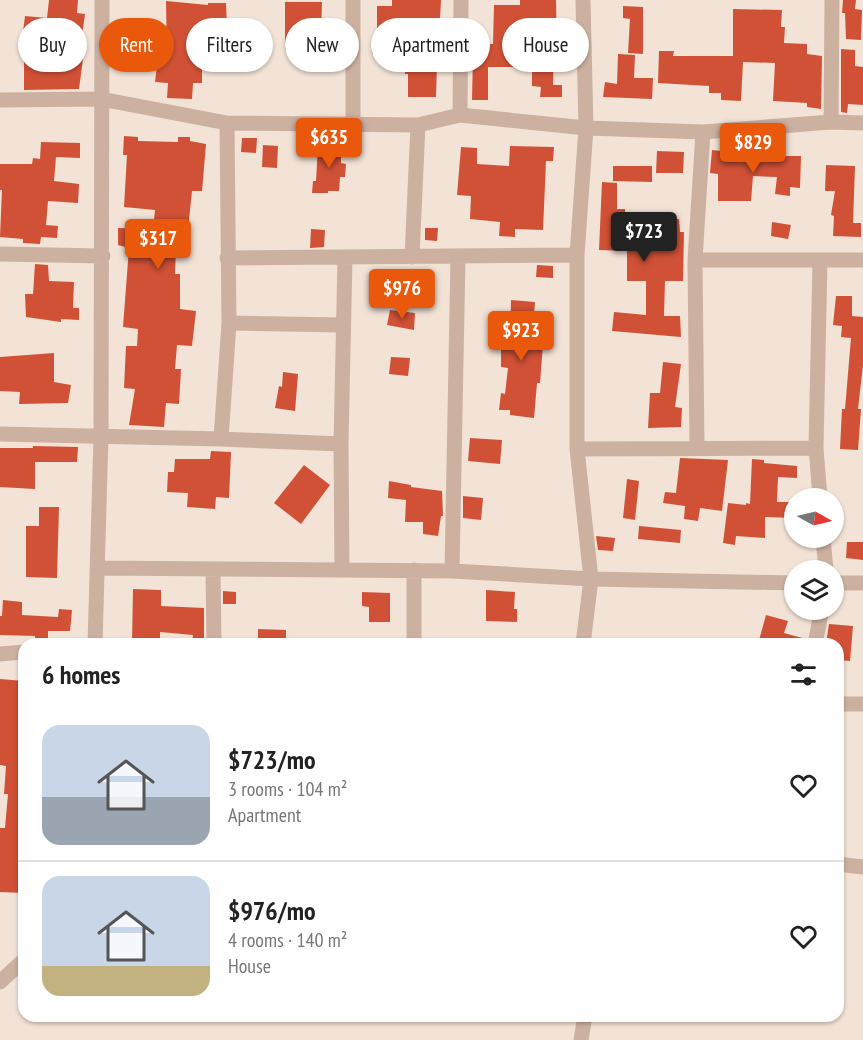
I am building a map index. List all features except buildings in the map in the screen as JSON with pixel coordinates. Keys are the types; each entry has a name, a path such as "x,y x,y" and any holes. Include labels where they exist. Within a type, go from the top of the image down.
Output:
{"street":[{"path":"95,638 99,568 103,256 102,0"},
{"path":"353,0 353,124"},
{"path":"460,115 461,0"},
{"path":"583,0 586,128 577,255 577,449 591,579 585,638"},
{"path":"831,122 832,0"},
{"path":"0,100 101,99 227,123 418,125 460,115 586,128 703,132 831,122 863,123"},
{"path":"221,439 228,323 227,123"},
{"path":"412,257 418,125"},
{"path":"697,448 695,260 703,132"},
{"path":"0,254 103,256"},
{"path":"227,258 577,255"},
{"path":"452,571 458,257"},
{"path":"342,570 341,444 345,258"},
{"path":"695,260 863,260"},
{"path":"819,488 816,448 820,260"},
{"path":"228,323 344,325"},
{"path":"0,434 341,444"},
{"path":"577,449 816,448"},
{"path":"99,568 414,570 591,579 784,583"},
{"path":"213,570 214,638"},
{"path":"414,570 414,638"},
{"path":"844,583 863,583"},
{"path":"817,638 820,620"},
{"path":"0,654 18,652"},
{"path":"844,704 863,704"},
{"path":"844,865 863,867"},
{"path":"2,977 18,965"},
{"path":"581,1040 584,1022"}]}
